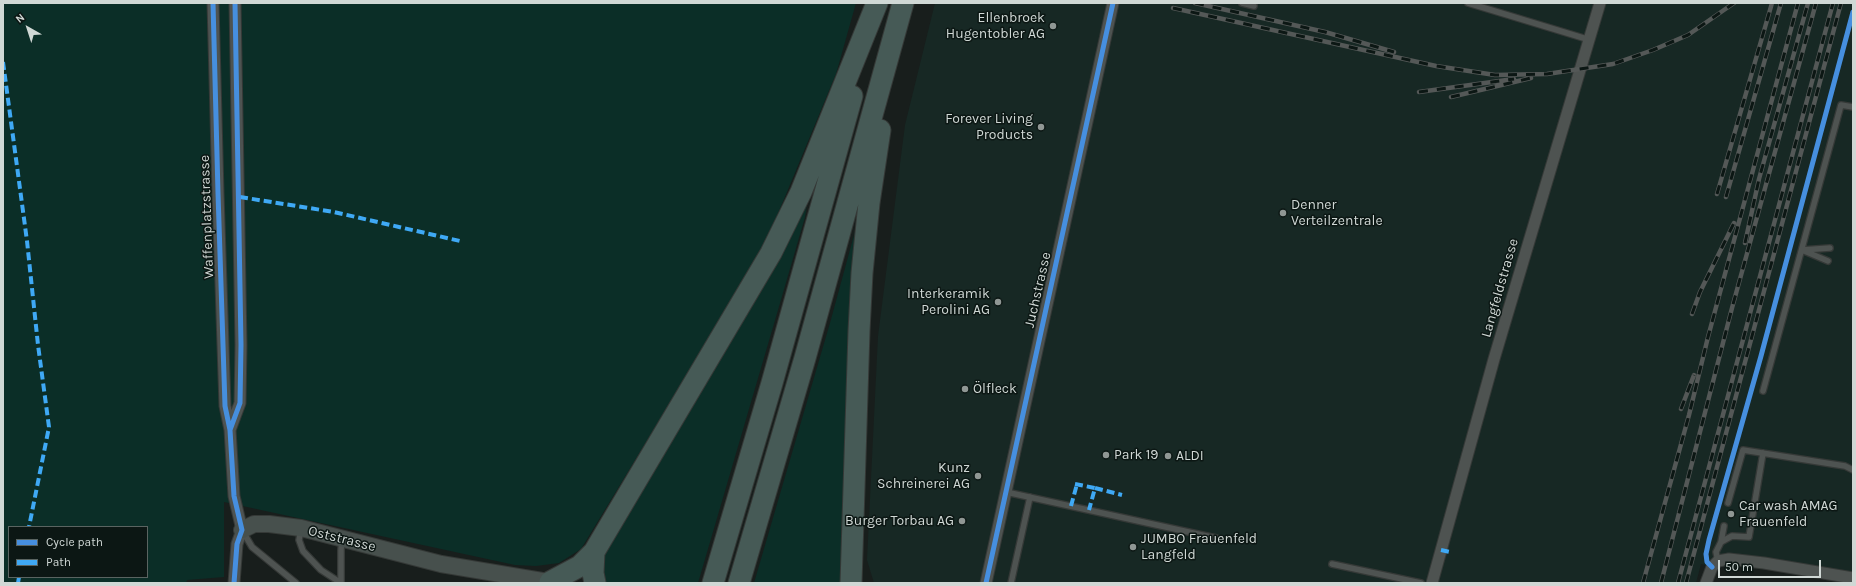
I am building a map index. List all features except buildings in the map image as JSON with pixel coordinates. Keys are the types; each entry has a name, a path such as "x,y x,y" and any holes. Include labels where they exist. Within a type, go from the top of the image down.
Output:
{"highway":[{"path":"552,583 580,566 594,552 752,286 786,225 801,192 877,3"},
{"path":"713,583 772,383 877,3"},
{"path":"739,583 805,358 903,3"},
{"path":"852,580 858,339 862,273 869,203 894,37"},
{"path":"594,552 593,573 595,583"}],"main road":[{"name":"Oststrasse","path":"242,530 254,524 269,524 301,528 441,564 498,583"},
{"name":"Oststrasse","path":"441,564 552,583"}],"street":[{"name":"Waffenplatzstrasse","path":"214,3 225,406 230,430 234,496 242,530 237,544 234,583"},
{"name":"Waffenplatzstrasse","path":"230,430 240,403 241,345 235,3"},
{"name":"Juchstrasse","path":"986,583 1113,3"},
{"name":"Langfeldstrasse","path":"1432,583 1501,337 1600,3"},
{"path":"1706,583 1708,573 1718,561 1740,560 1853,578"}],"lane":[{"path":"1242,3 1254,6"},
{"path":"1468,3 1590,40"},
{"path":"1763,391 1841,105 1853,107"},
{"path":"1802,250 1830,248"},
{"path":"1802,250 1828,261"},
{"path":"1728,503 1743,450 1845,466 1853,470"},
{"path":"1721,542 1732,536 1748,537 1763,453"},
{"path":"1005,492 1216,538"},
{"path":"1011,583 1030,497"},
{"path":"1718,561 1716,552 1721,542 1724,526"},
{"path":"301,528 299,540 303,551 321,570 341,583"},
{"path":"242,530 252,547 296,583"},
{"path":"341,583 342,539"},
{"path":"1332,564 1421,583"}],"shaded area":[{"path":"935,3 1853,3 1853,578 1739,559 1712,567 1701,564 1696,583 874,583 867,560 878,336 905,125"}],"green space":[{"path":"3,3 856,3 836,74 762,252 581,549 559,563 536,566 515,565 224,502 224,577 187,580 186,583 3,583"},
{"path":"808,197 805,217 698,583 601,583 604,554"},
{"path":"860,213 842,583 754,583 830,323"}],"railway":[{"path":"1195,3 1325,32 1394,52"},
{"path":"1173,8 1436,66 1495,75 1547,74 1613,64 1653,50 1688,35 1734,3"},
{"path":"1717,194 1772,3"},
{"path":"1726,197 1781,3"},
{"path":"1643,583 1798,3"},
{"path":"1745,243 1759,179 1808,3"},
{"path":"1661,583 1732,308 1816,3"},
{"path":"1678,583 1833,3"},
{"path":"1686,583 1841,3"},
{"path":"1451,97 1531,78"},
{"path":"1419,92 1514,79"},
{"path":"1692,314 1700,292 1734,223"},
{"path":"1681,409 1694,375"}],"marked path":[{"path":"3,62 27,241 38,345 49,427 29,526"},
{"path":"240,197 334,212 460,241"},
{"path":"1075,484 1095,488 1089,510"},
{"path":"1071,506 1077,484"},
{"path":"1095,488 1122,495"},
{"path":"1441,550 1450,552"},
{"path":"18,583 19,578"}],"cycle path":[{"path":"213,3 225,406 230,430 234,496 242,530 237,544 234,583"},
{"path":"230,430 240,403 241,345 235,3"},
{"path":"986,583 1113,3"},
{"path":"1712,567 1707,562 1706,554 1709,540 1761,356 1853,12"}],"place":[{"name":"Ellenbroek Hugentobler AG","path":"1053,26"},
{"name":"Forever Living Products","path":"1041,127"},
{"name":"Denner Verteilzentrale","path":"1283,213"},
{"name":"Interkeramik Perolini AG","path":"998,302"},
{"name":"Ölfleck","path":"965,389"},
{"name":"Park 19","path":"1106,455"},
{"name":"ALDI","path":"1168,456"},
{"name":"Kunz Schreinerei AG","path":"978,476"},
{"name":"Car wash AMAG Frauenfeld","path":"1731,514"},
{"name":"Burger Torbau AG","path":"962,521"},
{"name":"JUMBO Frauenfeld Langfeld","path":"1133,547"}]}
